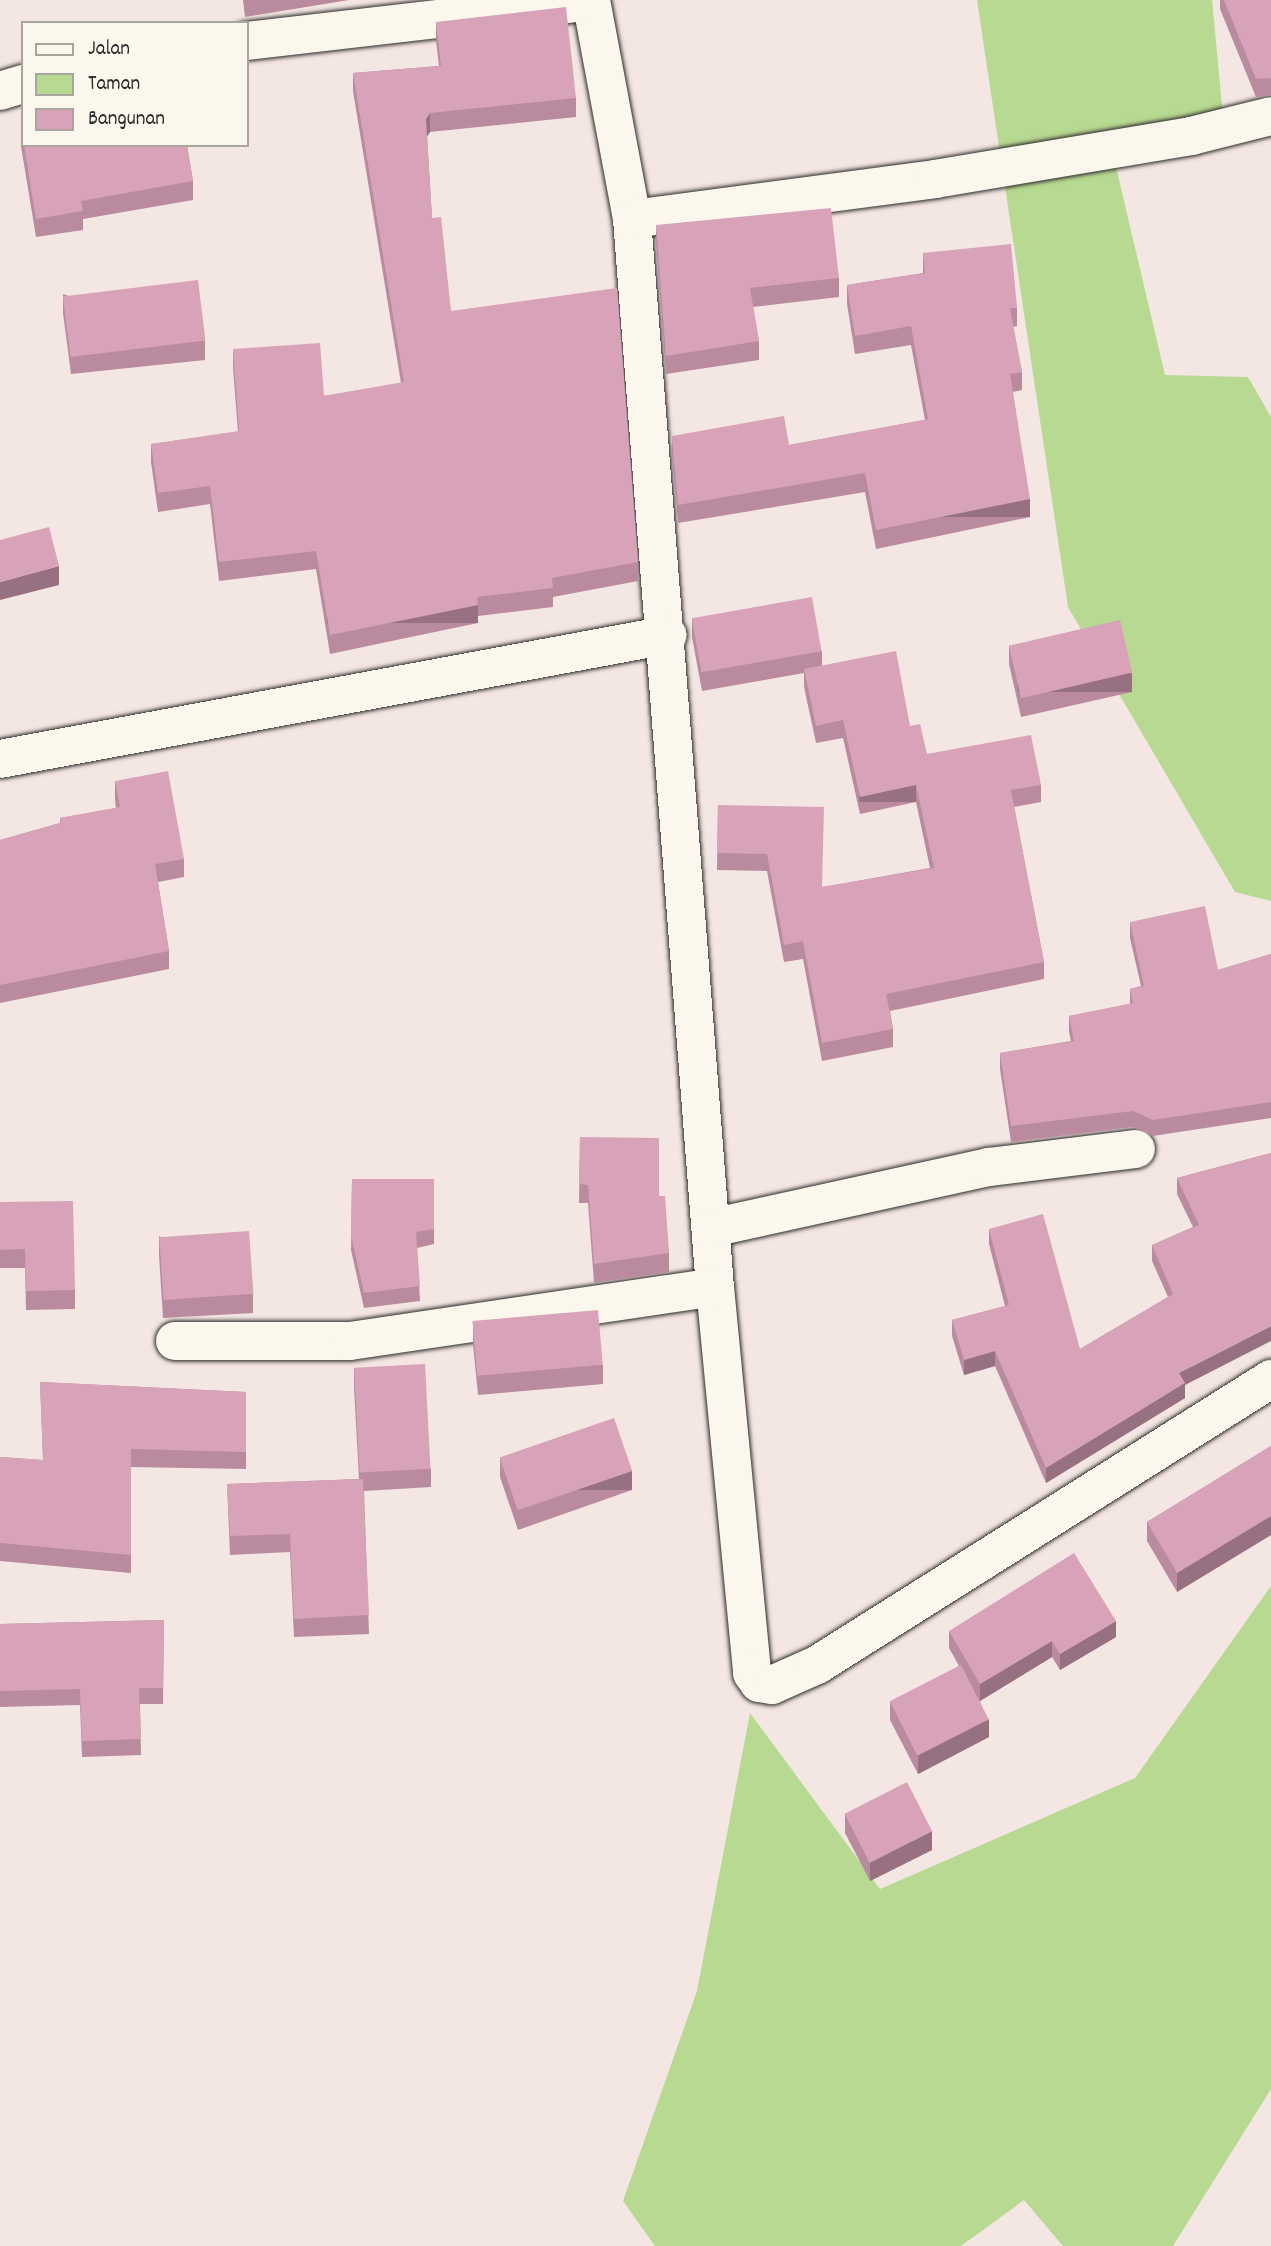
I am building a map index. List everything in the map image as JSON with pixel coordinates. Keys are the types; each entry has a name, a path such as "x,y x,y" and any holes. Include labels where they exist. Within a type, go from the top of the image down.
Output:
{"street":[{"path":"248,41 591,0 632,219 668,635 715,1287 744,1625 759,1684 772,1685 817,1665 1271,1379"},
{"path":"0,90 21,85"},
{"path":"632,219 935,179 1192,136 1271,116"},
{"path":"0,759 668,635"},
{"path":"711,1228 989,1167 1136,1149"},
{"path":"175,1341 350,1341 715,1287"}],"green space":[{"path":"977,0 1212,0 1223,116 1112,150 1165,375 1248,377 1271,417 1271,901 1235,892 1068,607"},
{"path":"1271,1586 1271,2089 1173,2246 1063,2246 1024,2200 961,2246 655,2246 623,2201 697,1991 750,1713 880,1889 1135,1778"}],"building":[{"path":"1224,0 1271,0 1271,78 1256,79"},
{"path":"566,7 576,98 430,113 426,119 432,218 441,217 451,311 617,288 638,562 552,578 553,588 477,597 478,605 330,635 316,551 219,562 210,486 158,493 151,444 239,431 233,349 320,343 324,396 404,382 353,73 441,66 436,22"},
{"path":"24,147 187,147 193,181 81,201 83,211 36,219"},
{"path":"831,208 839,278 750,288 759,341 666,356 656,225"},
{"path":"1011,244 1017,308 1010,308 1022,372 1010,374 1030,499 876,530 865,473 678,505 672,436 784,416 789,445 928,419 911,326 855,336 847,285 925,273 923,253"},
{"path":"198,280 205,341 70,357 63,297"},
{"path":"49,527 59,566 0,582 0,540"},
{"path":"812,597 822,651 701,672 692,618"},
{"path":"1120,620 1132,673 1021,698 1009,646"},
{"path":"896,651 910,726 920,724 927,754 1031,735 1041,785 1011,790 1044,962 886,994 893,1029 822,1043 803,941 784,945 767,854 717,853 718,805 824,807 822,887 934,868 916,785 860,797 843,720 816,726 804,669"},
{"path":"168,771 184,859 155,864 169,951 0,985 0,840 61,823 60,818 120,807 115,781"},
{"path":"1205,906 1218,970 1271,954 1271,1102 1153,1120 1133,1111 1011,1126 1000,1053 1074,1041 1069,1016 1133,1003 1130,989 1144,986 1130,922"},
{"path":"580,1137 659,1138 659,1196 665,1196 669,1253 594,1264 588,1185 579,1184"},
{"path":"1271,1153 1271,1326 1179,1373 1185,1383 1046,1468 995,1351 964,1360 952,1320 1009,1305 989,1229 1043,1214 1080,1349 1173,1294 1152,1245 1199,1225 1177,1178"},
{"path":"352,1179 434,1179 434,1229 416,1232 420,1286 364,1293 351,1235"},
{"path":"73,1201 75,1290 26,1291 25,1249 0,1250 0,1202"},
{"path":"249,1231 253,1294 164,1300 159,1237"},
{"path":"598,1310 603,1365 477,1376 472,1321"},
{"path":"425,1364 430,1469 360,1473 354,1368"},
{"path":"40,1382 246,1392 246,1452 131,1449 131,1555 0,1543 0,1457 43,1460"},
{"path":"614,1418 632,1471 518,1510 500,1457"},
{"path":"1271,1446 1271,1516 1177,1573 1147,1522"},
{"path":"363,1479 369,1615 294,1619 290,1534 230,1536 227,1484"},
{"path":"1074,1553 1116,1621 1060,1654 1052,1641 980,1684 949,1631"},
{"path":"164,1620 163,1688 139,1688 141,1739 82,1741 80,1689 0,1691 0,1624"},
{"path":"961,1665 989,1719 917,1756 890,1701"},
{"path":"907,1782 932,1831 870,1863 845,1814"}]}
